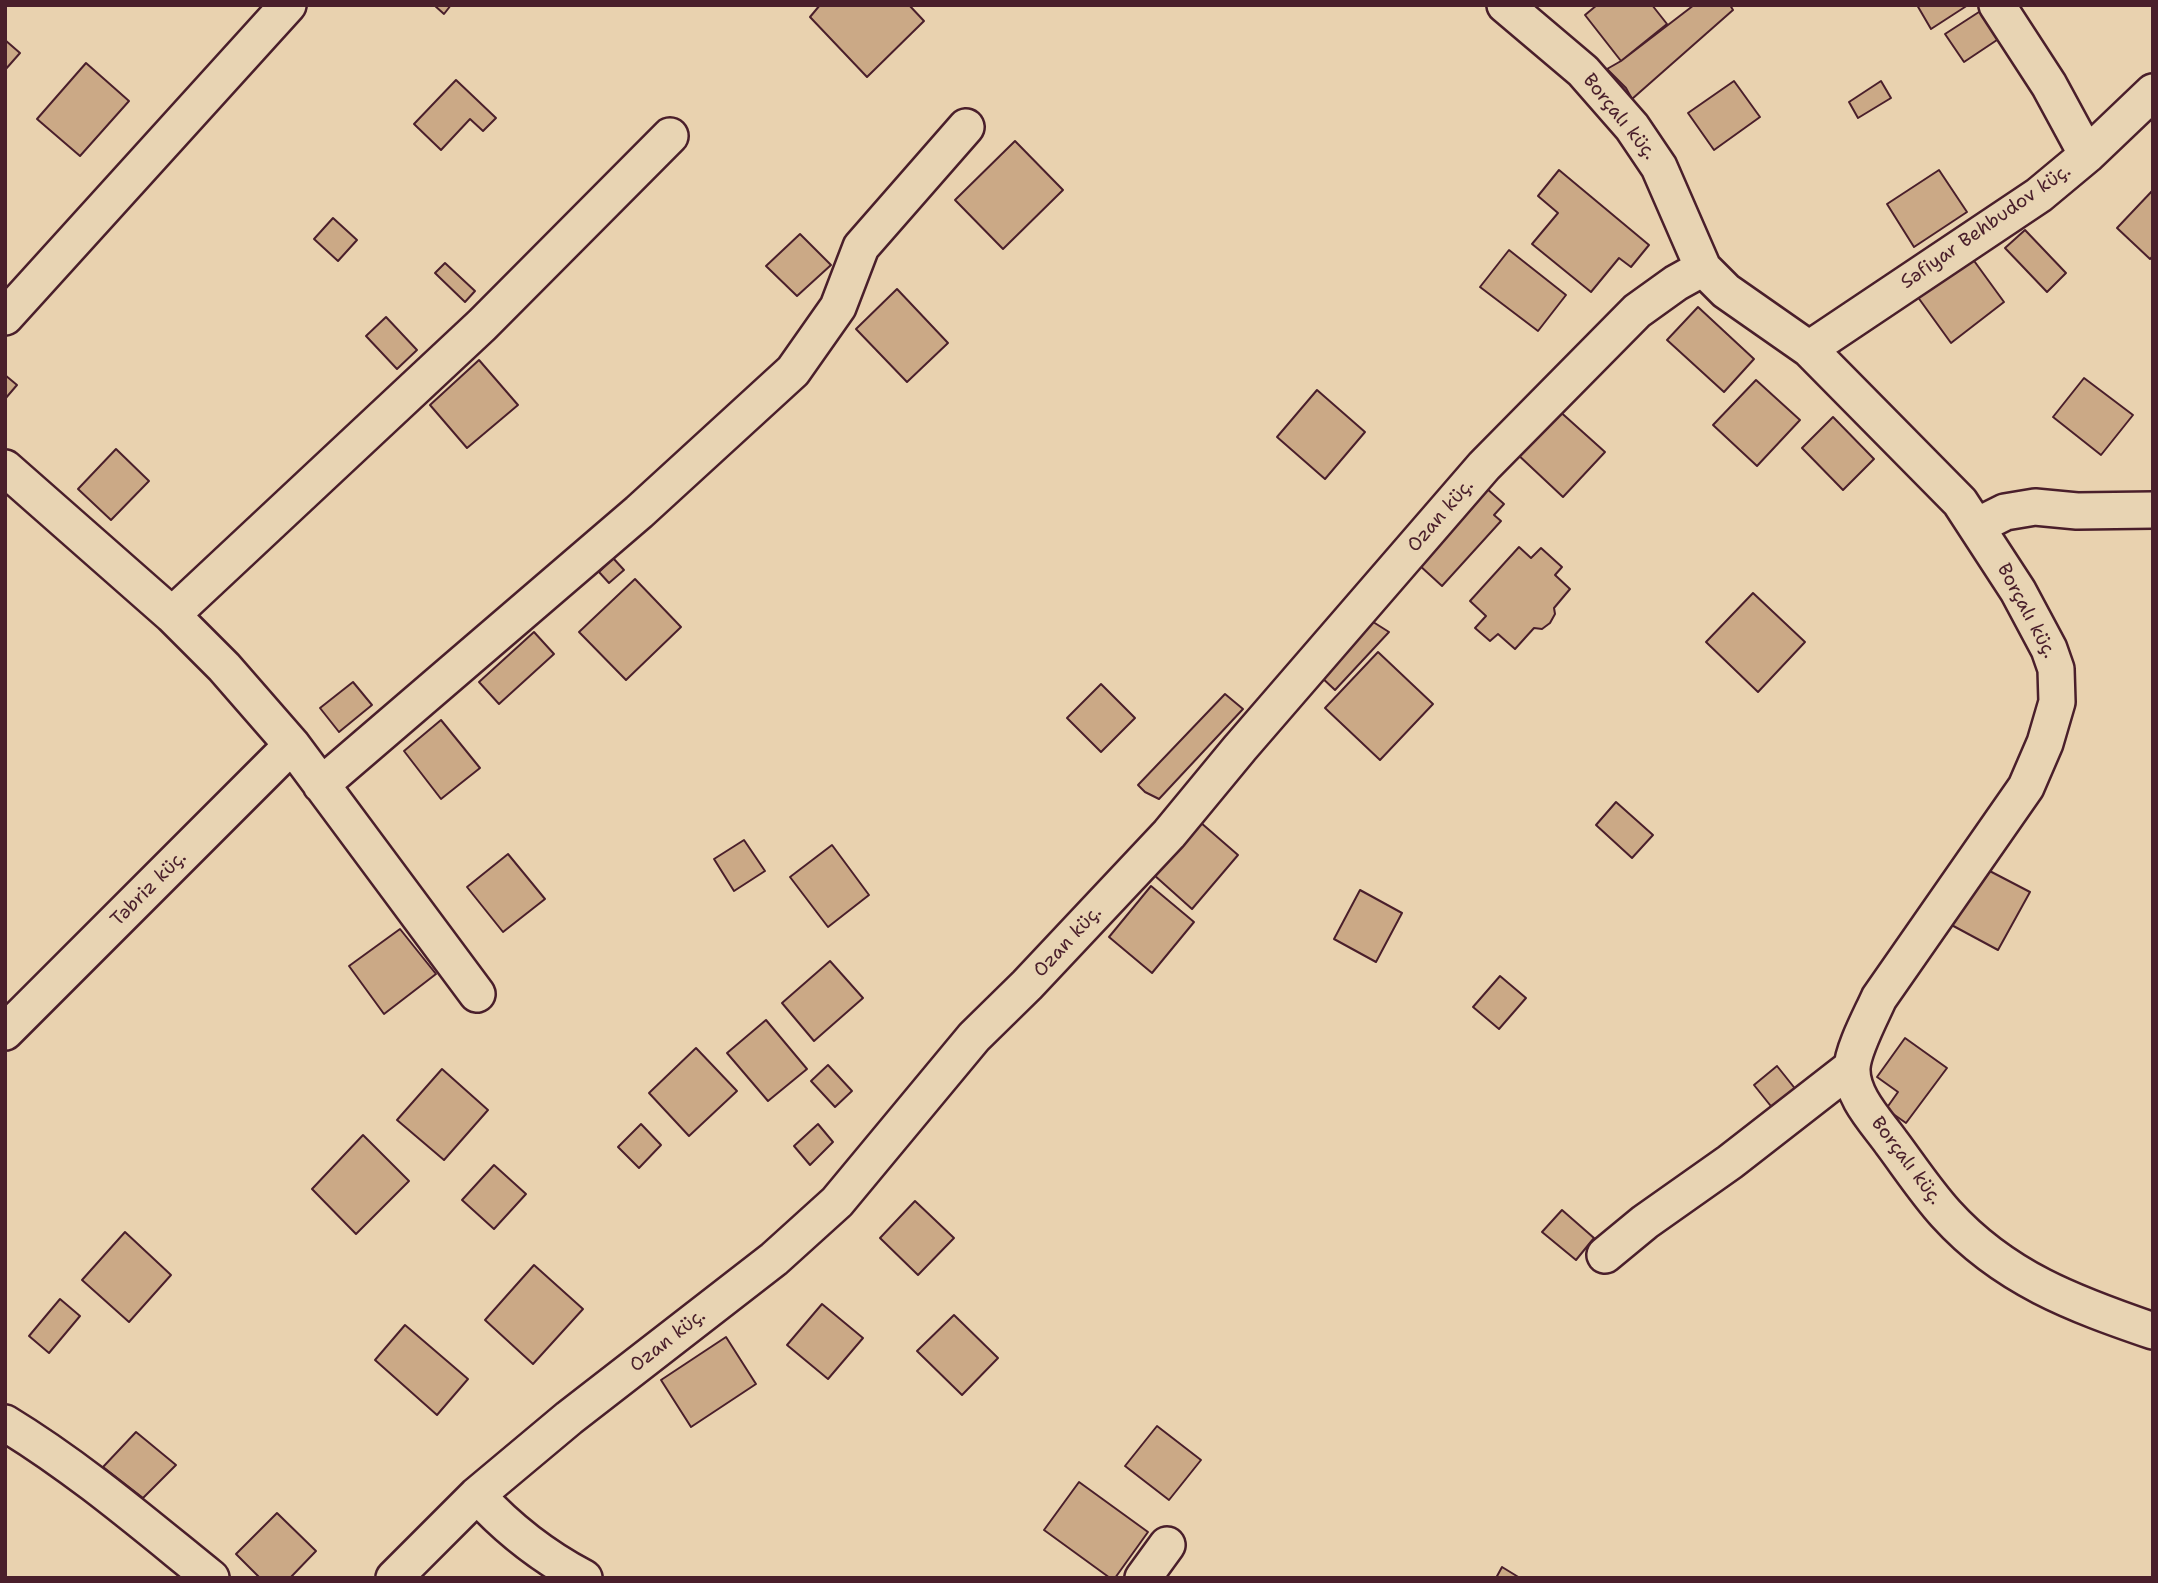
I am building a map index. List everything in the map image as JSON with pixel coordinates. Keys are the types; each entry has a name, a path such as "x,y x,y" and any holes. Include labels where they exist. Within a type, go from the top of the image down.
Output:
{"street":[{"path":"5,317 288,5"},
{"name":"Borçalı küç.","path":"1505,5 1583,71 1632,127 1659,167 1703,268 1726,291 1809,349 1960,502 2018,590 2049,649 2056,669 2057,702 2045,743 2026,787 1879,998 1861,1037 1852,1067 1856,1088 1870,1113 1946,1214 1979,1247 2019,1275 2079,1305 2153,1331"},
{"path":"1997,5 2049,85 2087,155"},
{"name":"Səfiyar Behbudov küç.","path":"1809,349 2039,195 2087,155 2153,92"},
{"path":"321,785 639,512 793,371 838,307 861,247 966,127"},
{"path":"172,615 482,326 670,136"},
{"name":"Ozan küç.","path":"394,1578 477,1495 569,1418 774,1259 837,1202 974,1037 1027,985 1169,834 1484,467 1637,311 1676,283 1703,268"},
{"path":"5,468 172,615 224,667 292,745 477,994"},
{"path":"1977,526 2006,512 2035,507 2077,511 2153,510"},
{"name":"Təbriz küç.","path":"5,1032 292,745"},
{"path":"1605,1255 1852,1067"},
{"path":"5,1423 82,1474 211,1578"},
{"path":"477,1495 498,1518 528,1543 584,1578"},
{"path":"1143,1578 1167,1545"}],"building":[{"path":"434,5 451,5 444,14"},
{"path":"820,5 909,5 924,21 867,77 810,17"},
{"path":"1597,5 1652,5 1667,24 1621,61 1585,15"},
{"path":"1694,5 1730,5 1733,10 1632,99 1626,88 1607,69"},
{"path":"1917,5 1968,5 1931,29"},
{"path":"1982,10 2000,38 1964,62 1945,34"},
{"path":"5,40 20,53 5,70"},
{"path":"86,63 129,101 80,156 37,119"},
{"path":"456,80 496,118 483,131 470,119 441,150 414,124"},
{"path":"1734,81 1760,117 1714,150 1688,113"},
{"path":"1881,81 1891,98 1858,118 1849,102"},
{"path":"1015,141 1063,190 1003,249 955,200"},
{"path":"1559,170 1649,245 1631,267 1619,258 1591,292 1532,244 1558,213 1538,196"},
{"path":"1939,170 1967,212 1914,247 1887,204"},
{"path":"2153,190 2153,256 2150,259 2117,228"},
{"path":"333,218 357,240 338,261 314,239"},
{"path":"2025,230 2066,273 2047,292 2005,248"},
{"path":"800,234 831,265 797,296 766,266"},
{"path":"1509,250 1566,295 1538,331 1480,287"},
{"path":"1972,258 2004,302 1951,343 1912,289"},
{"path":"445,263 475,291 465,302 435,273"},
{"path":"897,289 948,343 907,382 856,329"},
{"path":"1698,307 1754,359 1724,392 1667,340"},
{"path":"386,317 417,350 397,369 366,336"},
{"path":"479,360 518,405 467,448 430,405"},
{"path":"5,375 17,385 5,399"},
{"path":"2084,378 2133,415 2101,455 2053,417"},
{"path":"1756,380 1800,420 1757,466 1713,425"},
{"path":"1317,390 1365,432 1325,479 1277,437"},
{"path":"1556,408 1605,452 1563,497 1515,452"},
{"path":"1833,417 1874,459 1843,490 1802,448"},
{"path":"116,449 149,481 111,520 78,489"},
{"path":"1485,487 1504,504 1494,515 1501,521 1442,586 1418,564"},
{"path":"1519,547 1531,558 1541,548 1562,567 1555,575 1570,589 1554,608 1555,614 1550,623 1542,629 1534,628 1515,649 1498,634 1490,641 1475,628 1486,616 1470,601"},
{"path":"613,558 624,570 609,583 599,572"},
{"path":"635,579 681,627 626,680 579,632"},
{"path":"1753,593 1805,642 1758,692 1706,642"},
{"path":"1370,620 1389,632 1335,690 1319,675"},
{"path":"534,632 554,654 499,704 479,682"},
{"path":"1378,652 1433,704 1380,760 1325,708"},
{"path":"353,682 372,705 339,732 320,708"},
{"path":"1101,684 1135,718 1101,752 1067,718"},
{"path":"1225,694 1243,709 1159,799 1145,792 1138,785"},
{"path":"441,720 480,768 441,799 404,751"},
{"path":"1616,802 1653,835 1632,858 1596,825"},
{"path":"1200,822 1238,855 1192,909 1154,875"},
{"path":"744,840 765,871 734,891 714,859"},
{"path":"832,845 869,895 828,927 790,877"},
{"path":"508,854 545,899 503,932 467,887"},
{"path":"1982,867 2030,892 1998,950 1946,922"},
{"path":"1151,886 1194,922 1152,973 1109,937"},
{"path":"1360,890 1402,913 1376,962 1334,939"},
{"path":"400,929 436,974 384,1014 349,966"},
{"path":"830,961 863,998 814,1041 782,1003"},
{"path":"1500,976 1526,998 1499,1029 1473,1007"},
{"path":"766,1020 807,1069 768,1101 727,1053"},
{"path":"1905,1038 1947,1068 1906,1123 1886,1109 1898,1092 1877,1077"},
{"path":"696,1048 737,1091 689,1136 649,1093"},
{"path":"828,1065 852,1091 835,1107 811,1081"},
{"path":"1777,1066 1797,1091 1774,1110 1754,1085"},
{"path":"442,1069 488,1110 444,1160 397,1120"},
{"path":"641,1124 661,1145 639,1168 618,1147"},
{"path":"818,1124 833,1142 810,1165 794,1146"},
{"path":"363,1135 409,1181 356,1234 312,1189"},
{"path":"494,1165 526,1194 494,1229 462,1200"},
{"path":"915,1201 954,1238 918,1275 880,1238"},
{"path":"1562,1210 1594,1238 1576,1260 1542,1232"},
{"path":"125,1232 171,1275 129,1322 82,1280"},
{"path":"534,1265 583,1309 533,1364 485,1320"},
{"path":"60,1299 80,1316 49,1353 29,1336"},
{"path":"822,1304 863,1338 828,1379 787,1345"},
{"path":"954,1315 998,1358 962,1395 917,1351"},
{"path":"405,1325 468,1379 437,1415 375,1360"},
{"path":"726,1337 756,1384 691,1427 661,1380"},
{"path":"1157,1426 1201,1460 1169,1500 1125,1466"},
{"path":"136,1432 176,1465 143,1498 103,1467"},
{"path":"1079,1482 1148,1532 1115,1578 1110,1578 1044,1530"},
{"path":"277,1513 316,1551 290,1578 260,1578 236,1554"},
{"path":"1502,1567 1520,1578 1496,1578"}]}
